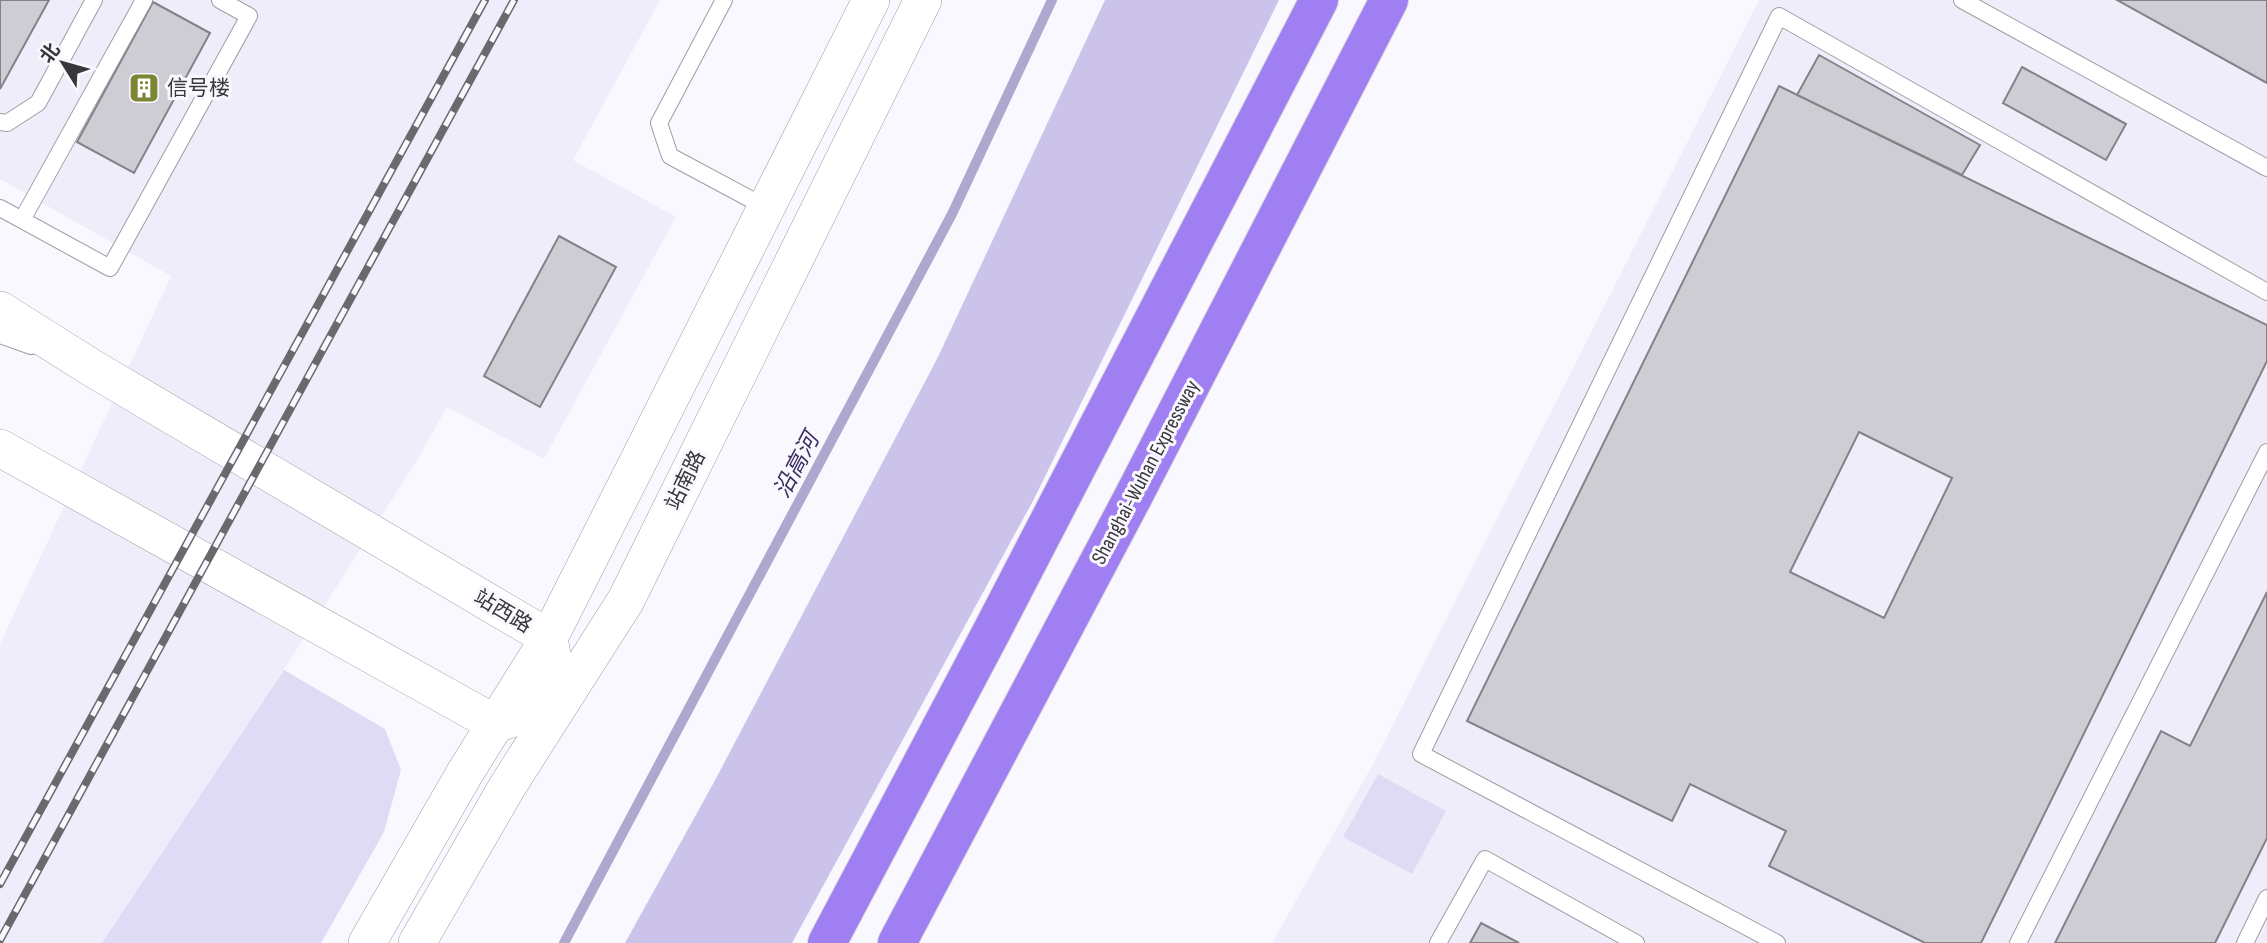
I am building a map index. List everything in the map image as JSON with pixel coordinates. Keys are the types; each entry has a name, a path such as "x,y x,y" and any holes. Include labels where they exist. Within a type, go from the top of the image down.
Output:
{"highway":[{"path":"827,943 1319,0"},
{"name":"Shanghai-Wuhan Expressway","path":"897,943 1133,497 1390,0"}],"street":[{"path":"367,943 466,771 549,638 871,0"},
{"name":"站南路","path":"417,943 507,788 626,600 923,0"},
{"name":"站西路","path":"0,310 92,368 549,638 561,702"},
{"path":"0,448 495,724 561,702"}],"lane":[{"path":"0,122 7,123 38,103 94,0"},
{"path":"22,220 144,0"},
{"path":"0,208 110,268 250,16 220,0"},
{"path":"724,0 659,123 670,156 766,208"},
{"path":"1962,0 2267,169"},
{"path":"1777,943 1421,754 1779,16 2267,292"},
{"path":"0,335 92,368"},
{"path":"2018,943 2267,453"},
{"path":"1438,943 1485,859 1636,943"},
{"path":"2245,943 2267,898"}],"shaded area":[{"path":"0,0 660,0 573,160 676,217 544,459 447,407 419,457 253,718 103,943 0,943 0,644 171,276 0,179"},
{"path":"1105,0 1279,0 1034,499 792,943 625,943 713,784 937,359"},
{"path":"1759,0 2267,0 2267,943 1272,943 1373,764"},
{"path":"284,670 385,729 401,770 384,832 321,943 102,943"},
{"path":"1378,774 1446,811 1412,874 1343,837"}],"building":[{"path":"0,0 49,0 0,89"},
{"path":"2117,0 2267,0 2267,83"},
{"name":"信号楼","path":"153,2 210,33 134,173 77,142"},
{"path":"1819,55 1980,145 1962,175 1797,95"},
{"path":"2022,67 2126,124 2106,160 2003,103"},
{"path":"1779,86 2267,325 2267,361 1981,943 1925,943 1769,866 1786,831 1690,784 1672,821 1467,721","holes":["1859,432 1952,478 1884,618 1790,572"]},
{"path":"559,236 616,267 540,407 484,376"},
{"path":"2267,592 2267,838 2215,943 2055,943 2161,731 2190,746"},
{"path":"1481,923 1519,943 1470,943"}],"waterway":[{"name":"沿高河","path":"564,943 952,214 1052,0"}],"railway":[{"path":"0,884 485,0"},
{"path":"0,940 514,0"}],"place":[{"name":"信号楼","path":"144,88"}]}
